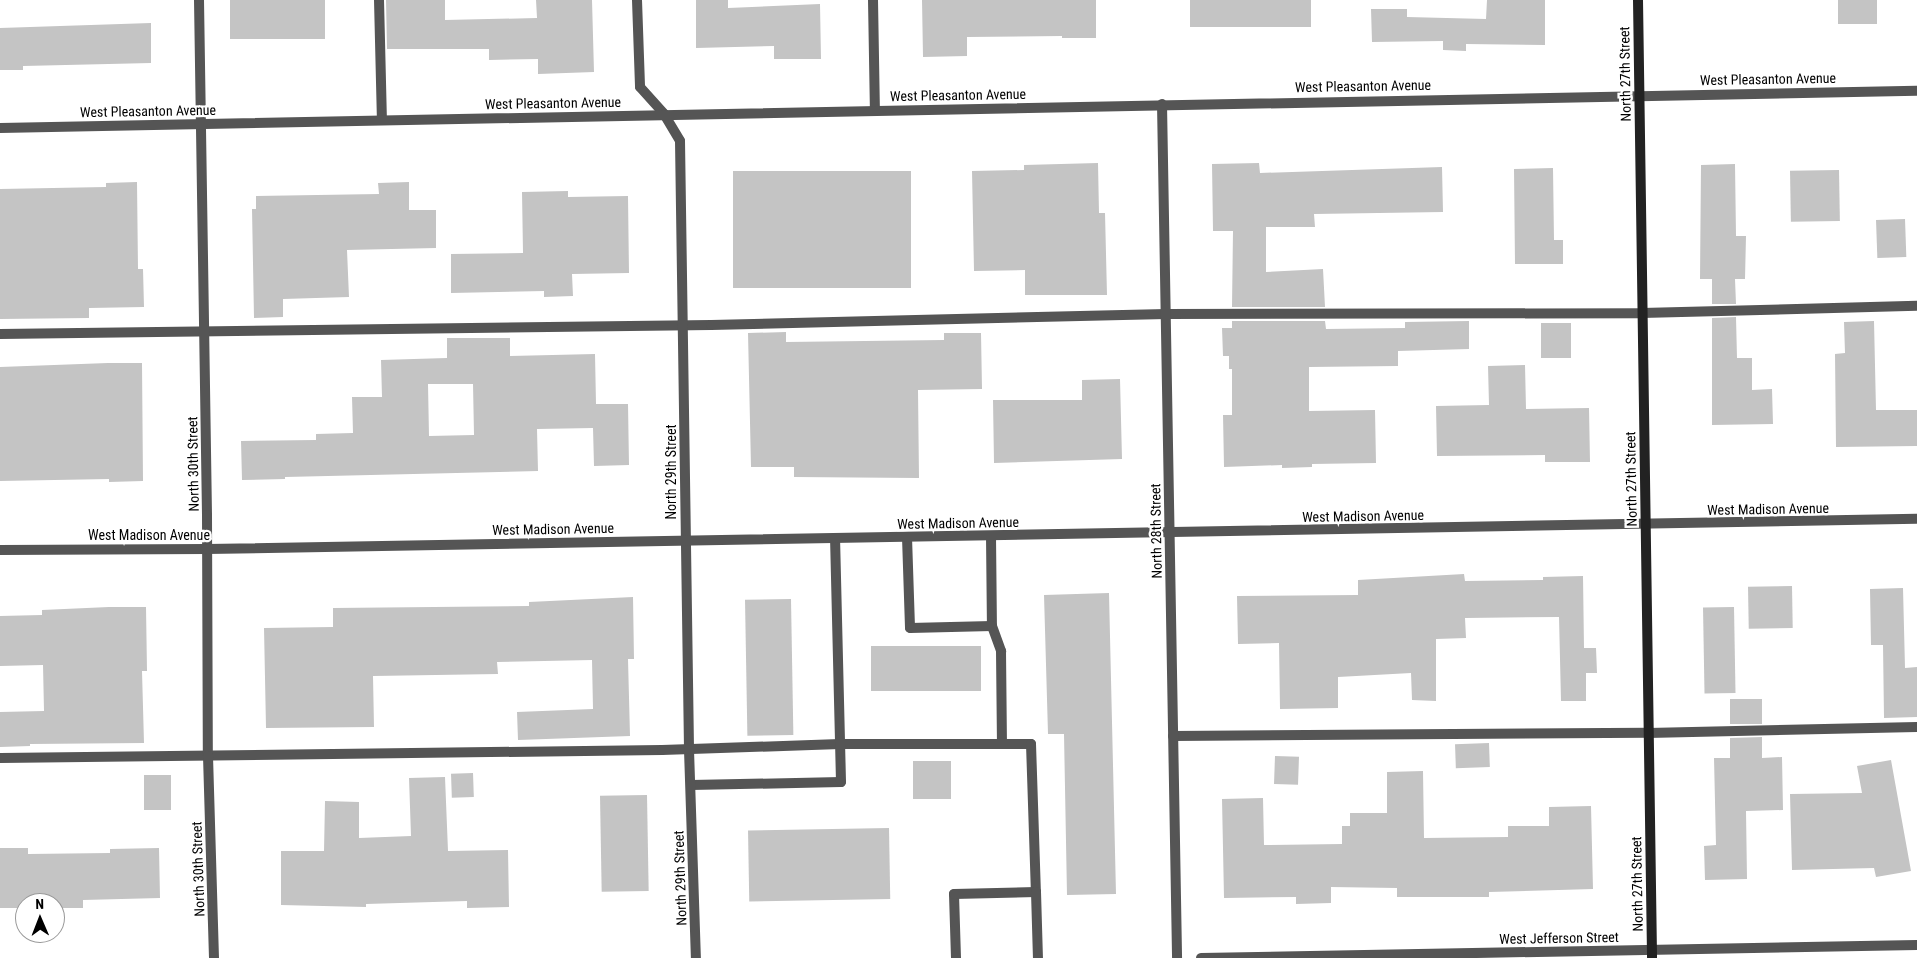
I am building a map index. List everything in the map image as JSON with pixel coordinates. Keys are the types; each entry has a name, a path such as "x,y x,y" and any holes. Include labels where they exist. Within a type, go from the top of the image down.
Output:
{"street":[{"name":"North 30th Street","path":"199,0 208,549 208,756 214,958"},
{"path":"379,0 382,120"},
{"name":"North 29th Street","path":"637,0 640,87 664,114 680,141 689,750 696,958"},
{"path":"873,0 875,110"},
{"name":"North 27th Street","path":"1638,0 1652,954"},
{"name":"West Pleasanton Avenue","path":"0,128 1639,94 1917,91"},
{"name":"North 28th Street","path":"1162,104 1176,958"},
{"path":"0,334 684,325 1166,314 1642,313 1917,306"},
{"name":"West Madison Avenue","path":"0,550 208,549 1917,519"},
{"path":"991,536 992,626 1001,651 1002,744"},
{"path":"907,537 910,628 992,626"},
{"path":"691,784 841,782 835,538"},
{"path":"1173,736 1648,733 1917,727"},
{"path":"0,758 689,750 840,744 1031,744 1038,958"},
{"path":"956,958 954,894 1036,892"},
{"name":"West Jefferson Street","path":"1202,958 1652,954 1917,946"}],"building":[{"path":"230,0 325,0 325,39 230,39"},
{"path":"386,0 445,0 445,20 537,18 536,0 592,0 594,72 538,74 538,59 489,60 489,49 387,49"},
{"path":"696,0 728,0 728,8 820,4 821,59 774,59 774,46 696,48"},
{"path":"922,0 1096,0 1096,38 1062,38 1062,36 967,37 967,56 923,57"},
{"path":"1190,0 1311,0 1311,27 1190,27"},
{"path":"1487,0 1545,0 1545,45 1466,44 1466,51 1443,50 1443,41 1372,42 1371,9 1407,9 1407,17 1486,19"},
{"path":"1838,0 1877,0 1877,24 1838,24"},
{"path":"151,23 151,63 23,66 23,70 0,70 0,28"},
{"path":"1098,163 1099,213 1105,213 1107,295 1025,295 1025,270 974,271 972,171 1024,170 1024,165"},
{"path":"1259,163 1260,173 1442,167 1443,212 1314,214 1315,227 1266,227 1266,272 1323,269 1325,307 1232,307 1233,231 1213,231 1212,164"},
{"path":"1735,164 1736,236 1746,236 1745,279 1735,279 1736,304 1712,304 1712,279 1700,279 1701,165"},
{"path":"1553,168 1554,240 1563,240 1563,264 1515,264 1514,169"},
{"path":"1839,170 1840,221 1791,222 1790,171"},
{"path":"733,171 911,171 911,288 733,288"},
{"path":"137,182 138,269 143,269 144,307 89,308 89,318 0,319 0,189 106,187 106,183"},
{"path":"409,182 409,210 436,210 436,248 347,250 349,297 283,299 283,317 254,318 252,209 256,209 256,196 379,194 378,183"},
{"path":"568,191 568,197 628,196 629,273 572,274 573,296 544,297 544,291 451,293 451,254 523,253 522,192"},
{"path":"1905,219 1906,257 1877,258 1876,220"},
{"path":"1736,317 1737,358 1752,358 1752,390 1772,389 1773,424 1712,425 1712,318"},
{"path":"1232,321 1325,321 1326,329 1405,328 1405,322 1469,321 1469,349 1398,351 1398,366 1309,367 1309,411 1375,410 1376,463 1312,464 1312,467 1282,468 1282,465 1224,467 1223,415 1232,415 1232,369 1229,369 1229,356 1223,356 1222,328 1232,328"},
{"path":"1874,321 1876,410 1917,410 1917,446 1836,447 1835,354 1845,353 1844,322"},
{"path":"1541,323 1571,323 1571,358 1541,358"},
{"path":"786,332 786,342 944,340 944,333 981,333 982,389 918,390 919,478 794,477 794,467 751,467 748,333"},
{"path":"447,338 510,338 510,356 595,354 596,404 628,404 629,465 594,466 593,428 537,429 538,471 285,477 285,479 242,480 241,441 316,440 316,434 353,433 352,397 382,397 381,360 447,358","holes":["428,384 473,384 474,435 429,436"]},
{"path":"142,363 143,481 109,482 109,479 0,481 0,367"},
{"path":"1525,365 1526,409 1589,408 1590,462 1545,462 1545,455 1437,456 1436,406 1489,405 1488,366"},
{"path":"1120,379 1122,459 994,463 993,400 1082,400 1082,380"},
{"path":"1464,574 1465,581 1543,580 1543,577 1583,576 1584,648 1596,648 1597,673 1586,673 1586,701 1561,701 1559,617 1465,618 1466,638 1436,639 1436,701 1412,700 1411,673 1338,677 1338,708 1280,709 1279,643 1238,644 1237,596 1358,595 1358,580"},
{"path":"1792,586 1793,628 1749,629 1748,587"},
{"path":"1903,588 1905,668 1917,667 1917,717 1884,718 1883,645 1871,645 1870,589"},
{"path":"1109,593 1116,894 1067,895 1064,734 1048,734 1044,595"},
{"path":"633,597 634,659 628,659 630,736 518,740 517,712 593,709 592,660 497,662 498,674 373,676 374,727 266,728 264,628 333,627 333,608 529,606 529,602"},
{"path":"791,599 793,735 747,736 745,600"},
{"path":"146,607 147,671 142,671 144,743 30,744 30,746 0,747 0,712 44,711 43,665 0,666 0,616 42,615 42,610"},
{"path":"1734,607 1736,693 1705,694 1703,608"},
{"path":"871,646 981,646 981,691 871,691"},
{"path":"1730,699 1762,699 1762,724 1730,724"},
{"path":"1762,737 1762,758 1782,757 1783,810 1746,811 1747,879 1705,880 1704,846 1716,845 1714,758 1730,758 1730,738"},
{"path":"1489,743 1490,767 1456,768 1455,744"},
{"path":"1275,756 1299,757 1298,785 1274,784"},
{"path":"1891,760 1911,871 1876,877 1874,868 1792,870 1790,794 1862,793 1857,766"},
{"path":"913,761 951,761 951,799 913,799"},
{"path":"1423,771 1424,838 1508,837 1508,826 1549,826 1549,807 1591,806 1593,889 1489,892 1489,897 1397,897 1397,888 1331,887 1331,903 1296,904 1296,897 1224,898 1222,799 1263,798 1264,845 1342,844 1342,826 1350,826 1350,813 1387,813 1387,772"},
{"path":"473,773 474,797 452,798 451,774"},
{"path":"144,775 171,775 171,810 144,810"},
{"path":"445,777 448,851 508,850 509,907 467,908 467,901 366,904 366,907 281,905 281,851 324,851 325,801 359,802 359,838 411,836 409,778"},
{"path":"647,795 649,891 602,892 600,796"},
{"path":"889,828 890,899 749,901 748,830"},
{"path":"0,848 28,848 28,854 110,853 110,849 159,848 160,898 83,900 83,908 65,908 65,893 15,893 15,908 0,908"}]}
